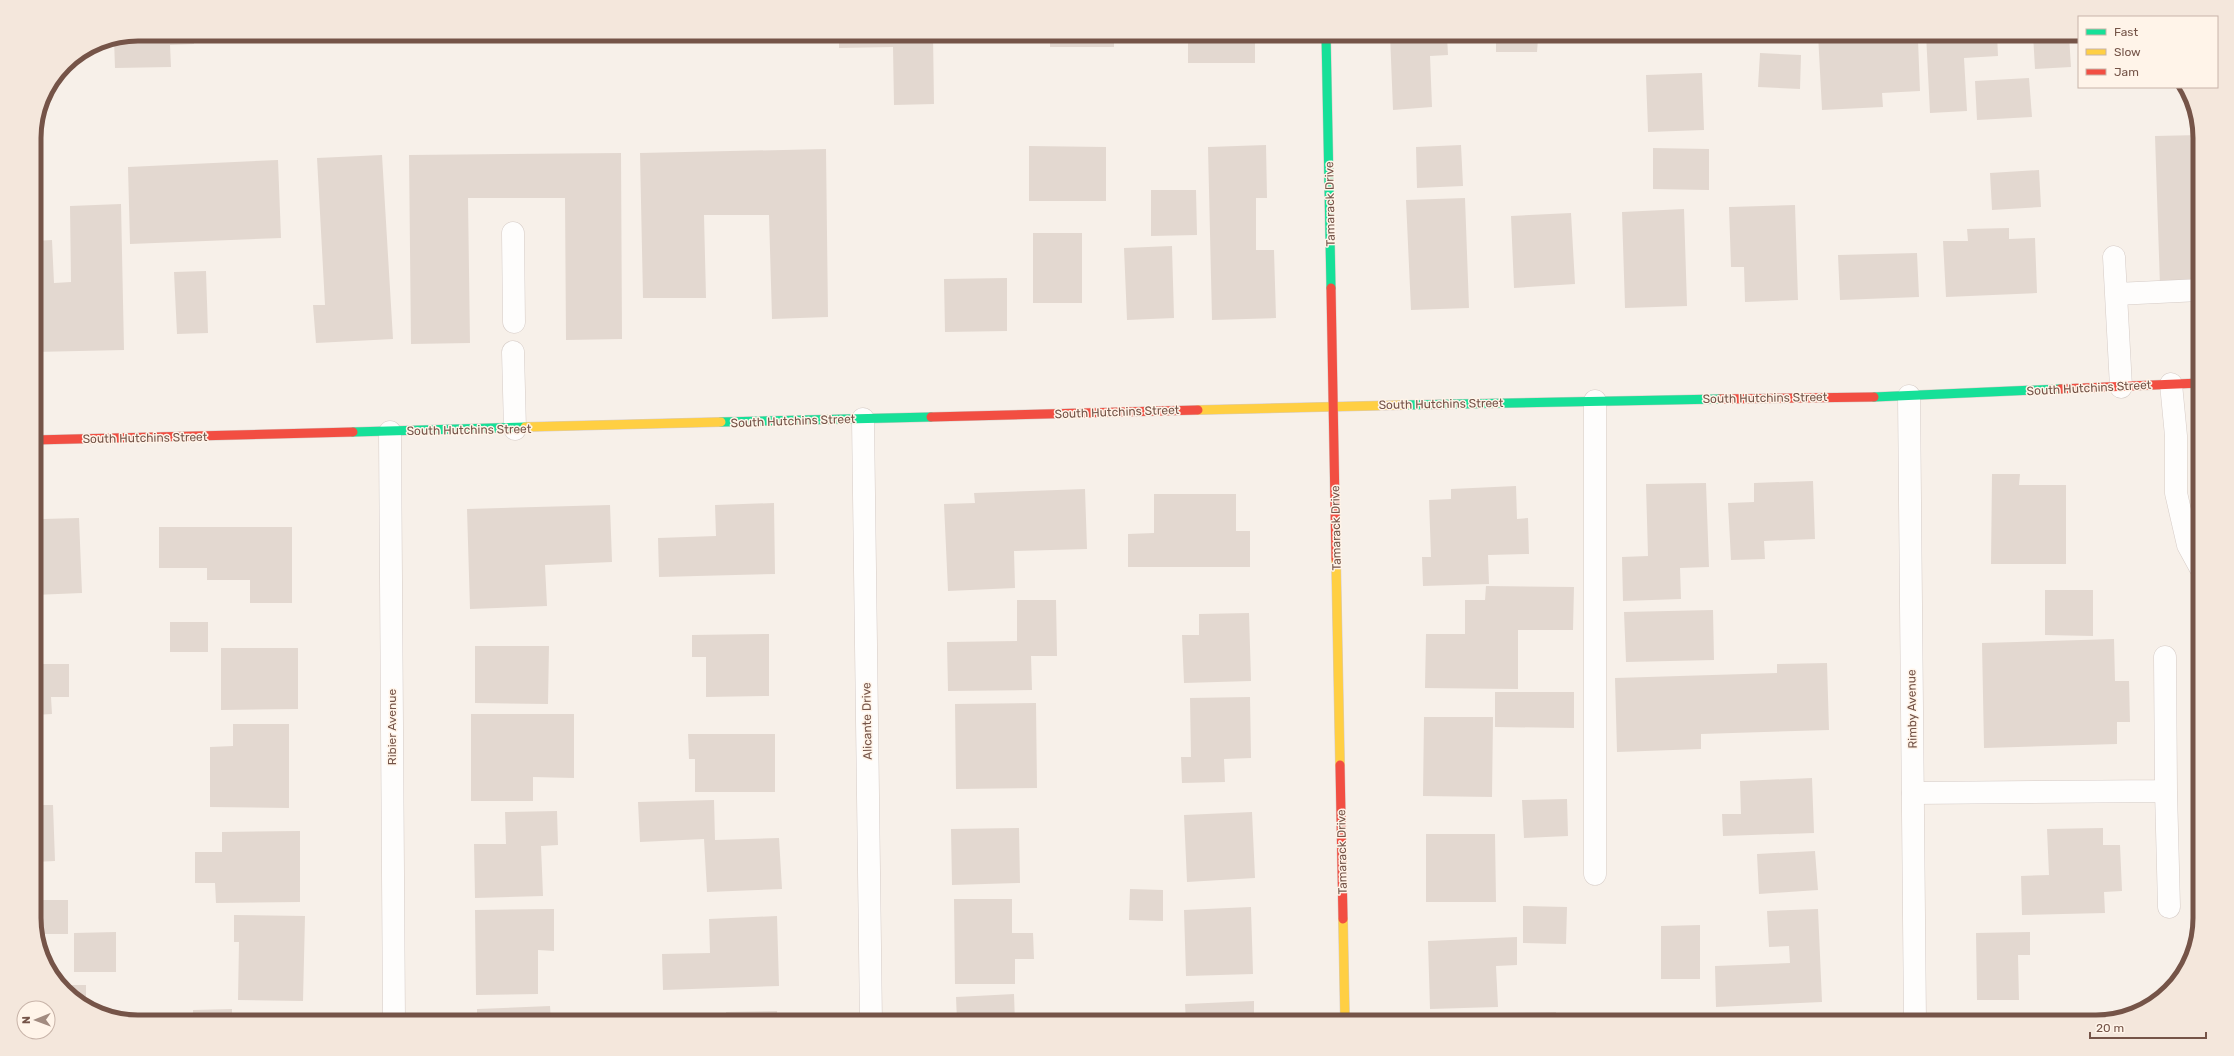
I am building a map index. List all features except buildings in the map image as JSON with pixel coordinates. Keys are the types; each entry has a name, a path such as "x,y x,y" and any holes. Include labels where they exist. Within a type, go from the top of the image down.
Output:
{"main road":[{"name":"Tamarack Drive","path":"1326,41 1345,1015"},
{"name":"South Hutchins Street","path":"41,440 515,429 1334,406 1909,396 2193,383"}],"street":[{"path":"513,234 514,322"},
{"path":"2114,257 2121,386"},
{"path":"2116,294 2193,290"},
{"path":"514,352 515,429"},
{"path":"2171,384 2176,436 2176,493 2188,545 2193,554"},
{"name":"Rimby Avenue","path":"1909,396 1916,1015"},
{"path":"1595,401 1596,874"},
{"name":"Alicante Drive","path":"863,419 871,1015"},
{"name":"Ribier Avenue","path":"390,432 394,1015"},
{"path":"2165,657 2169,907"},
{"path":"1913,793 2166,790"}],"traffic: fast":[{"path":"1326,41 1331,288"},
{"path":"1874,397 2060,389"},
{"path":"1405,405 1720,399"},
{"path":"721,422 931,417"},
{"path":"353,432 525,427"}],"traffic: slow":[{"path":"1198,410 1405,405"},
{"path":"525,427 721,422"},
{"path":"1336,559 1340,765"},
{"path":"1343,919 1345,1015"}],"traffic: jam":[{"path":"1331,288 1336,559"},
{"path":"2060,389 2193,383"},
{"path":"1720,399 1874,397"},
{"path":"931,417 1198,410"},
{"path":"41,440 353,432"},
{"path":"1340,765 1343,919"}]}
